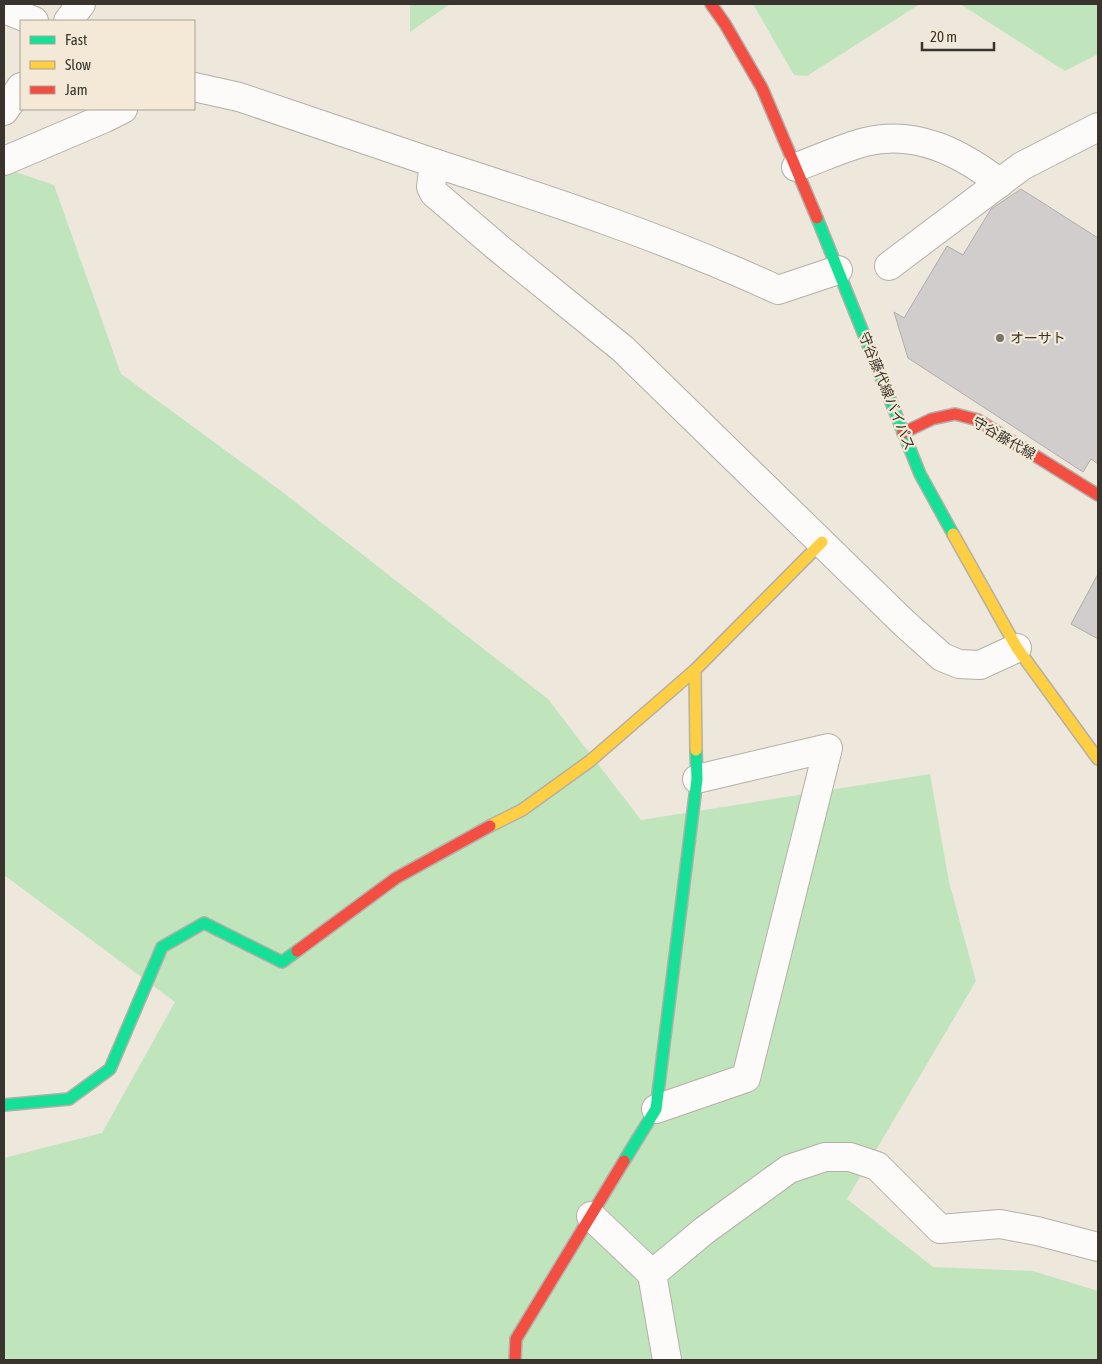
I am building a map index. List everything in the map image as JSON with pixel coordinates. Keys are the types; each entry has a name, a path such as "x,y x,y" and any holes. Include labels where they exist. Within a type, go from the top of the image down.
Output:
{"street":[{"name":"守谷藤代線バイパス","path":"711,4 725,24 762,88 796,166 920,474 974,574 1017,648 1098,759"},
{"path":"4,8 32,20"},
{"path":"195,87 239,97 633,230 724,265 778,290 838,270"},
{"path":"4,111 20,88"},
{"path":"4,161 121,110"},
{"path":"888,266 1022,166 1098,127"},
{"path":"796,166 865,142 891,139 920,142 948,150 975,164 1000,183"},
{"path":"434,163 431,187 434,193 623,349 904,623 942,657 959,664 980,665 1017,648"},
{"name":"守谷藤代線","path":"903,432 932,419 955,414 978,420 1098,495"},
{"path":"4,1105 69,1099 110,1069 162,947 204,923 282,962 396,878 470,836 522,810 590,761 695,670 822,542"},
{"path":"515,1360 516,1339 656,1109 697,779 695,670"},
{"path":"656,1109 746,1078 828,748 697,779"},
{"path":"652,1274 705,1230 789,1169 825,1157 850,1157 877,1166 940,1229 1000,1224 1037,1231 1098,1247"},
{"path":"591,1216 652,1274 667,1360"}],"green space":[{"path":"410,4 450,4 410,32"},
{"path":"753,4 920,4 807,76 794,75"},
{"path":"960,4 1098,4 1098,54 1065,71"},
{"path":"4,168 54,185 121,374 281,491 548,699 641,820 930,774 949,882 976,981 847,1199 933,1267 1033,1271 1098,1291 1098,1360 4,1360 4,1158 102,1133 175,1002 4,875"}],"building":[{"name":"オーサト","path":"1021,189 1098,238 1098,464 1091,459 1083,472 908,358 894,312 904,318 947,246 963,255 991,209"},
{"path":"1098,574 1098,639 1071,624"}],"traffic: fast":[{"path":"817,218 920,474 953,534"},
{"path":"624,1161 656,1109 697,779 696,750"},
{"path":"4,1105 69,1099 110,1069 162,947 204,923 282,962 297,951"}],"traffic: slow":[{"path":"953,534 1017,648 1098,759"},
{"path":"696,750 695,670 822,542"},
{"path":"490,826 522,810 590,761 695,670"}],"traffic: jam":[{"path":"711,4 725,24 762,88 817,218"},
{"path":"903,433 932,419 955,414 978,420 1098,495"},
{"path":"297,951 396,878 490,826"},
{"path":"515,1360 516,1339 624,1161"}],"place":[{"name":"オーサト","path":"1000,338"}]}
